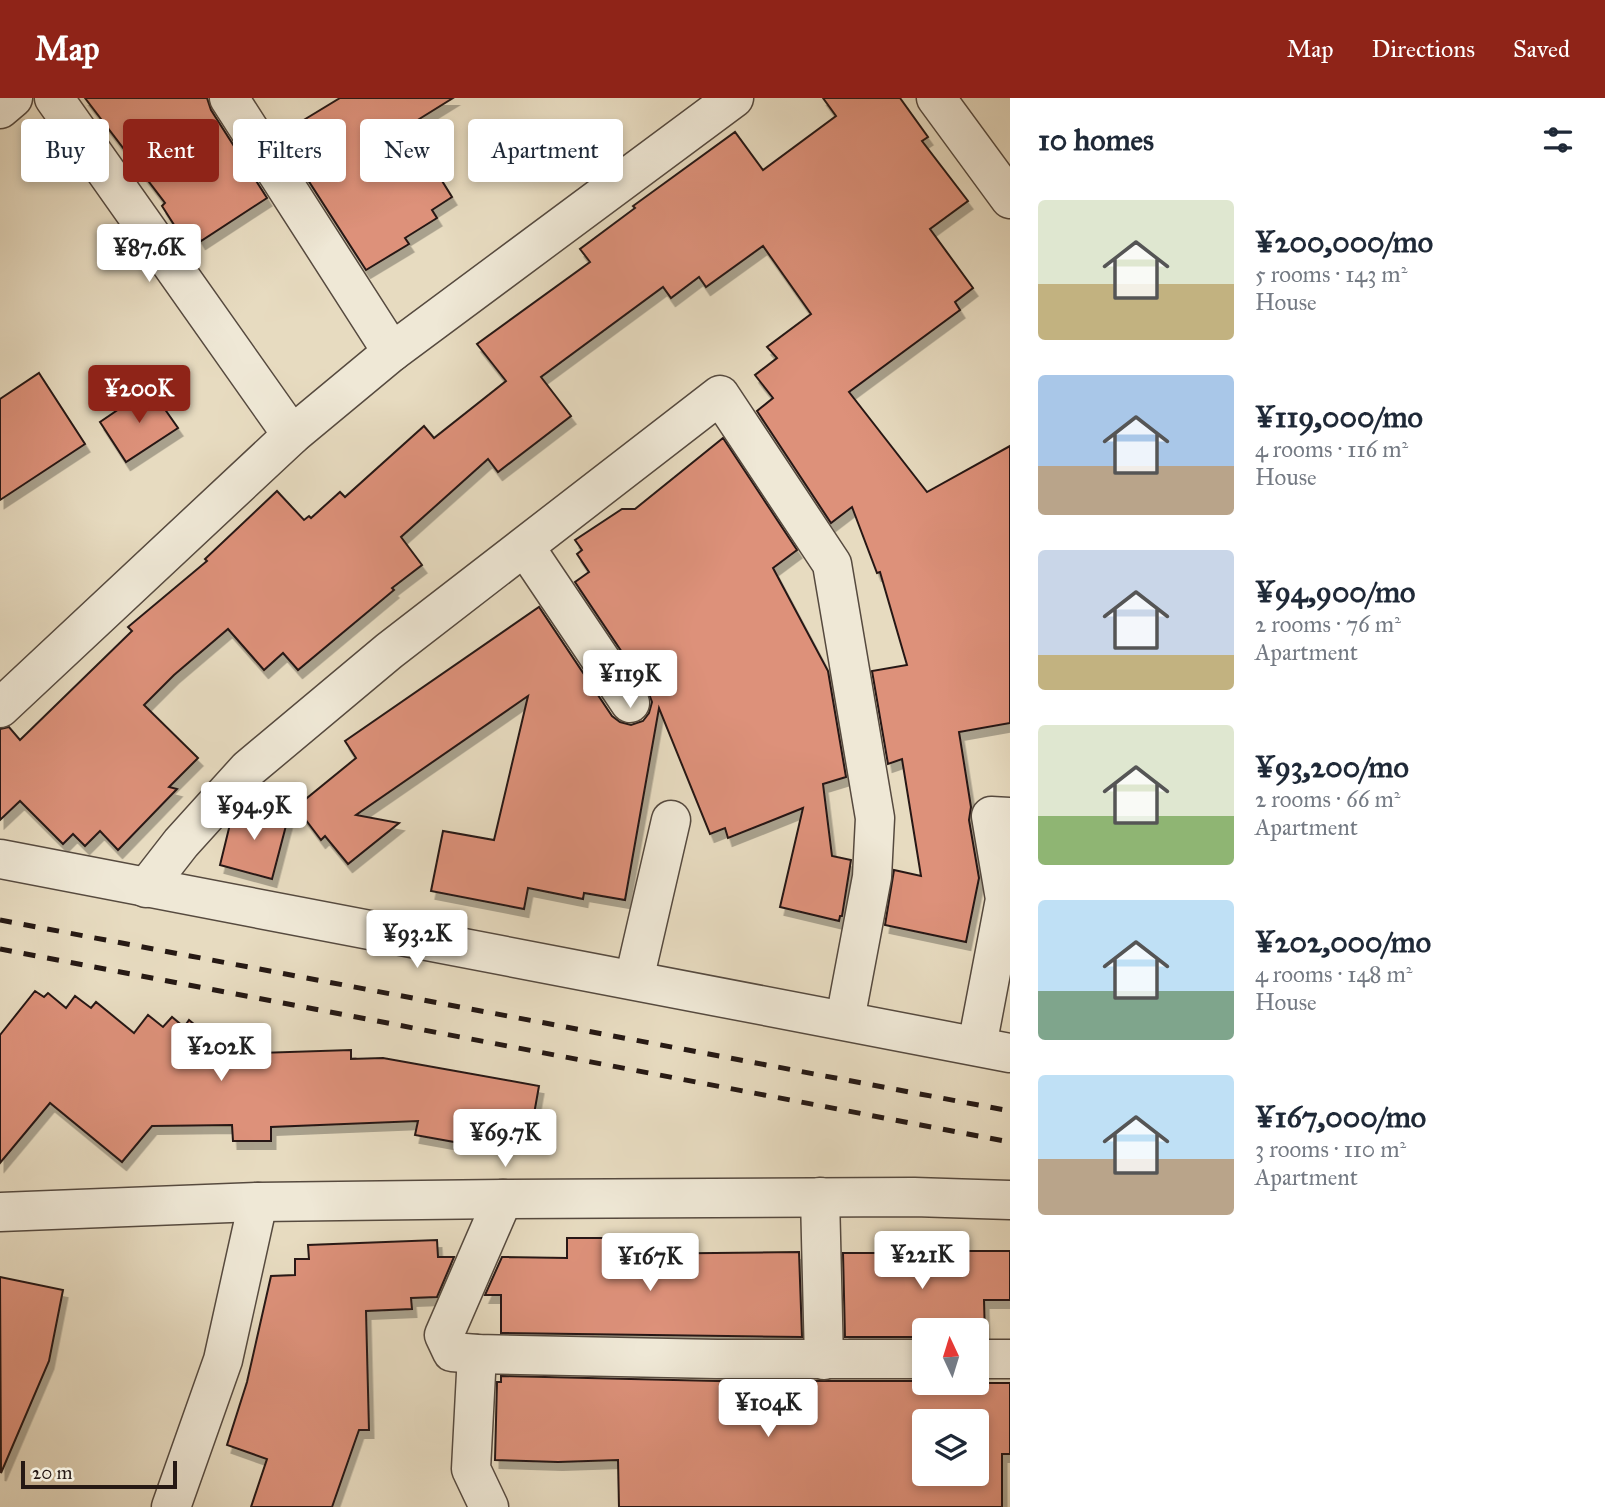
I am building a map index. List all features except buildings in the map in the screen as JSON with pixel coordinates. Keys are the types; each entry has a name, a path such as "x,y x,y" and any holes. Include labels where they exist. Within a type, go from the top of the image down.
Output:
{"street":[{"path":"0,109 13,98"},
{"path":"54,98 292,435"},
{"path":"229,98 392,352"},
{"path":"0,708 292,435 392,352 734,98"},
{"path":"936,98 1008,190"},
{"path":"146,888 181,843 248,769 388,651 720,395 832,564 875,818 872,877 845,1020"},
{"path":"525,547 630,703"},
{"path":"0,859 993,1049 1005,899 991,816 1010,817"},
{"path":"634,981 671,820"},
{"path":"820,1197 824,1360"},
{"path":"0,1212 258,1202 503,1199 820,1197 1010,1200"},
{"path":"503,1199 444,1335 452,1352 824,1360 912,1359"},
{"path":"171,1507 223,1360 258,1202"},
{"path":"477,1354 471,1469 489,1507"},
{"path":"989,1359 1010,1359"}],"railway":[{"path":"0,920 1010,1111"},
{"path":"0,949 1010,1142"}]}
